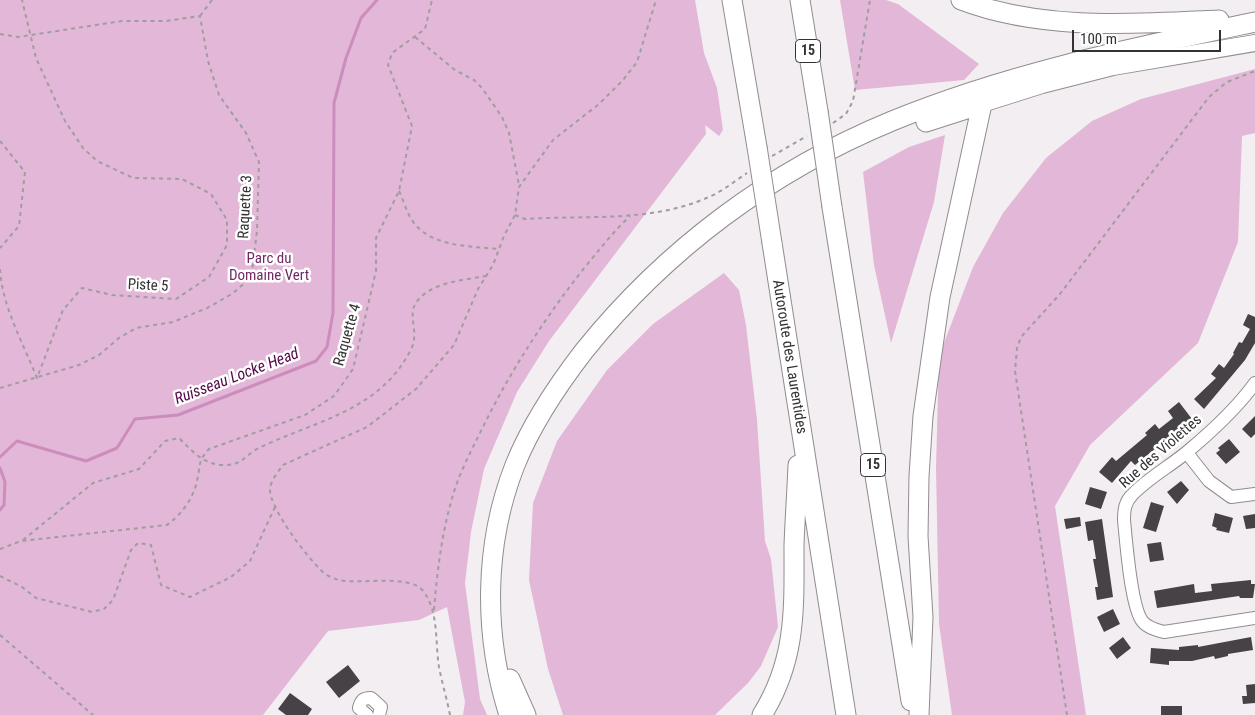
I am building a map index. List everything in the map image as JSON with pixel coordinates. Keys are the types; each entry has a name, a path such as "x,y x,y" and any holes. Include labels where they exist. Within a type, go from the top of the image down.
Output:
{"highway":[{"name":"Autoroute des Laurentides","path":"732,0 762,153 772,243 846,715"},
{"name":"15","path":"800,0 822,119 832,207 913,715"},
{"path":"961,0 1011,15 1058,21 1158,23 1255,18"},
{"path":"509,715 494,655 490,603 496,534 510,479 536,423 567,373 621,308 666,263 719,219 780,177 845,143 896,120 987,88 1068,64 1255,22"},
{"path":"526,715 512,684 504,650 502,596 505,548 516,499 531,456 552,414 575,380 606,341 652,291 692,254 740,217 807,176 856,151 916,126 982,104"},
{"path":"919,715 922,617 918,536 921,438 936,324 982,104"},
{"path":"762,715 781,674 792,631 795,597 794,546 800,426"}],"main road":[{"path":"982,104 1049,83 1113,67 1255,43"}],"street":[{"name":"Rue des Violettes","path":"1255,383 1224,418 1187,453 1149,480 1131,496 1125,506 1124,520 1135,607 1142,622 1164,632 1255,618"},
{"path":"1187,453 1209,481 1231,497 1255,494"},
{"path":"367,715 359,708 364,698 371,698 381,707 380,715"}],"path":[{"name":"Piste 5","path":"22,0 36,58 65,121 82,148 97,161 134,178 182,179 210,194 228,220 227,245 210,277 176,299 112,295 82,288 63,310 37,378"},
{"path":"0,34 18,37 122,22 166,21 200,16 212,0"},
{"name":"Raquette 4","path":"200,459 208,448 305,415 334,396 353,369 376,271 376,238 400,192 412,126 388,65 392,53 425,29 432,0"},
{"path":"519,186 553,140 598,104 623,80 637,62 656,0"},
{"path":"822,119 843,117 853,101 870,0"},
{"name":"Raquette 3","path":"0,388 86,362 99,355 136,328 173,322 207,308 232,294 248,280 252,271 257,231 259,162 246,134 219,95 208,61 200,16"},
{"path":"415,37 455,70 474,80 482,88 502,117 509,133 519,186 515,215 478,289 454,345 416,389 367,427 283,465 274,478 270,489 275,507 320,570 331,578 342,581 406,582 417,586 424,592 433,613"},
{"path":"1067,715 1014,371 1016,348 1030,326 1060,294 1210,97 1227,82 1255,72"},
{"path":"762,153 812,134"},
{"path":"0,141 25,172 19,226 0,248"},
{"path":"515,215 525,219 630,215 676,208 706,198 750,170"},
{"path":"400,192 411,218 428,234 450,245 499,249"},
{"path":"450,715 439,666 433,613 438,562 451,500 466,461 493,405 515,366 554,306 630,215"},
{"path":"0,269 1,280 12,319 37,378"},
{"path":"21,541 92,483 139,469 165,442 179,438 200,459 221,465 238,464 256,449 356,407 385,387 404,362 414,340 412,311 418,300 431,289 486,276"},
{"path":"0,549 21,541 167,525 182,514 185,508 197,481 200,459"},
{"path":"0,576 22,587 36,598 92,612 104,609 113,600 131,550 138,543 151,545 162,584 190,597 231,577 250,561 275,507"},
{"path":"0,635 93,715"}],"green space":[{"name":"Parc du Domaine Vert","path":"0,0 695,0 704,53 717,88 723,130 719,136 705,125 706,134 549,341 517,392 484,469 471,532 465,583 480,699 487,715 463,715 465,702 447,607 419,620 328,631 263,715 0,715"},
{"path":"840,0 886,0 898,4 979,64 964,80 855,90"},
{"path":"1255,69 1255,133 1242,136 1238,242 1198,343 1090,445 1055,506 1086,715 952,715 939,624 936,468 939,356 973,267 1003,213 1046,158 1092,121 1141,99"},
{"path":"945,135 934,202 891,343 874,265 863,172 909,147"},
{"path":"724,273 739,290 746,325 757,420 765,541 771,559 778,627 761,666 748,683 715,715 563,715 548,669 529,580 533,503 557,441 607,370 653,324"}],"building":[{"path":"1248,314 1255,317 1255,343 1245,360 1204,409 1194,399 1216,378 1211,374 1219,364 1224,368 1234,354 1239,342 1242,343 1250,329 1243,325"},
{"path":"1179,402 1192,419 1135,465 1131,461 1112,483 1099,472 1112,457 1116,461 1147,435 1145,433 1155,424 1159,429 1173,418 1168,411"},
{"path":"1255,416 1255,434 1251,438 1242,429"},
{"path":"1229,439 1240,452 1226,464 1216,453 1220,450 1218,448"},
{"path":"1181,481 1189,490 1177,504 1167,492"},
{"path":"1090,487 1107,492 1101,509 1085,504"},
{"path":"1151,502 1164,506 1156,532 1143,528"},
{"path":"1215,513 1233,518 1229,533 1216,530 1217,528 1212,526"},
{"path":"1255,514 1255,528 1246,529 1243,516"},
{"path":"1080,517 1081,526 1066,529 1064,519"},
{"path":"1102,519 1113,597 1097,600 1095,587 1098,587 1093,559 1096,559 1093,540 1088,541 1085,522"},
{"path":"1161,542 1164,560 1150,562 1147,544"},
{"path":"1251,580 1251,584 1255,584 1253,598 1240,598 1239,596 1157,608 1154,591 1194,584 1195,593 1212,591 1211,584"},
{"path":"1113,609 1120,624 1104,632 1097,617"},
{"path":"1123,637 1131,648 1117,659 1109,648"},
{"path":"1251,637 1253,650 1228,654 1228,656 1215,659 1214,656 1192,661 1169,661 1169,665 1150,663 1151,648 1179,650 1179,647 1198,645 1198,647"},
{"path":"348,665 360,681 339,698 326,682"},
{"path":"1255,684 1255,703 1243,704 1242,696 1247,696 1246,685"},
{"path":"290,693 312,709 308,715 286,715 278,709"},
{"path":"1161,706 1182,706 1182,715 1161,715"}],"waterway":[{"name":"Ruisseau Locke Head","path":"0,457 17,441 86,461 117,448 135,419 178,415 316,361 327,347 333,313 334,103 346,58 361,18 377,0"},
{"name":"Ruisseau Locke Head","path":"0,468 5,482 4,505 0,510"}]}
